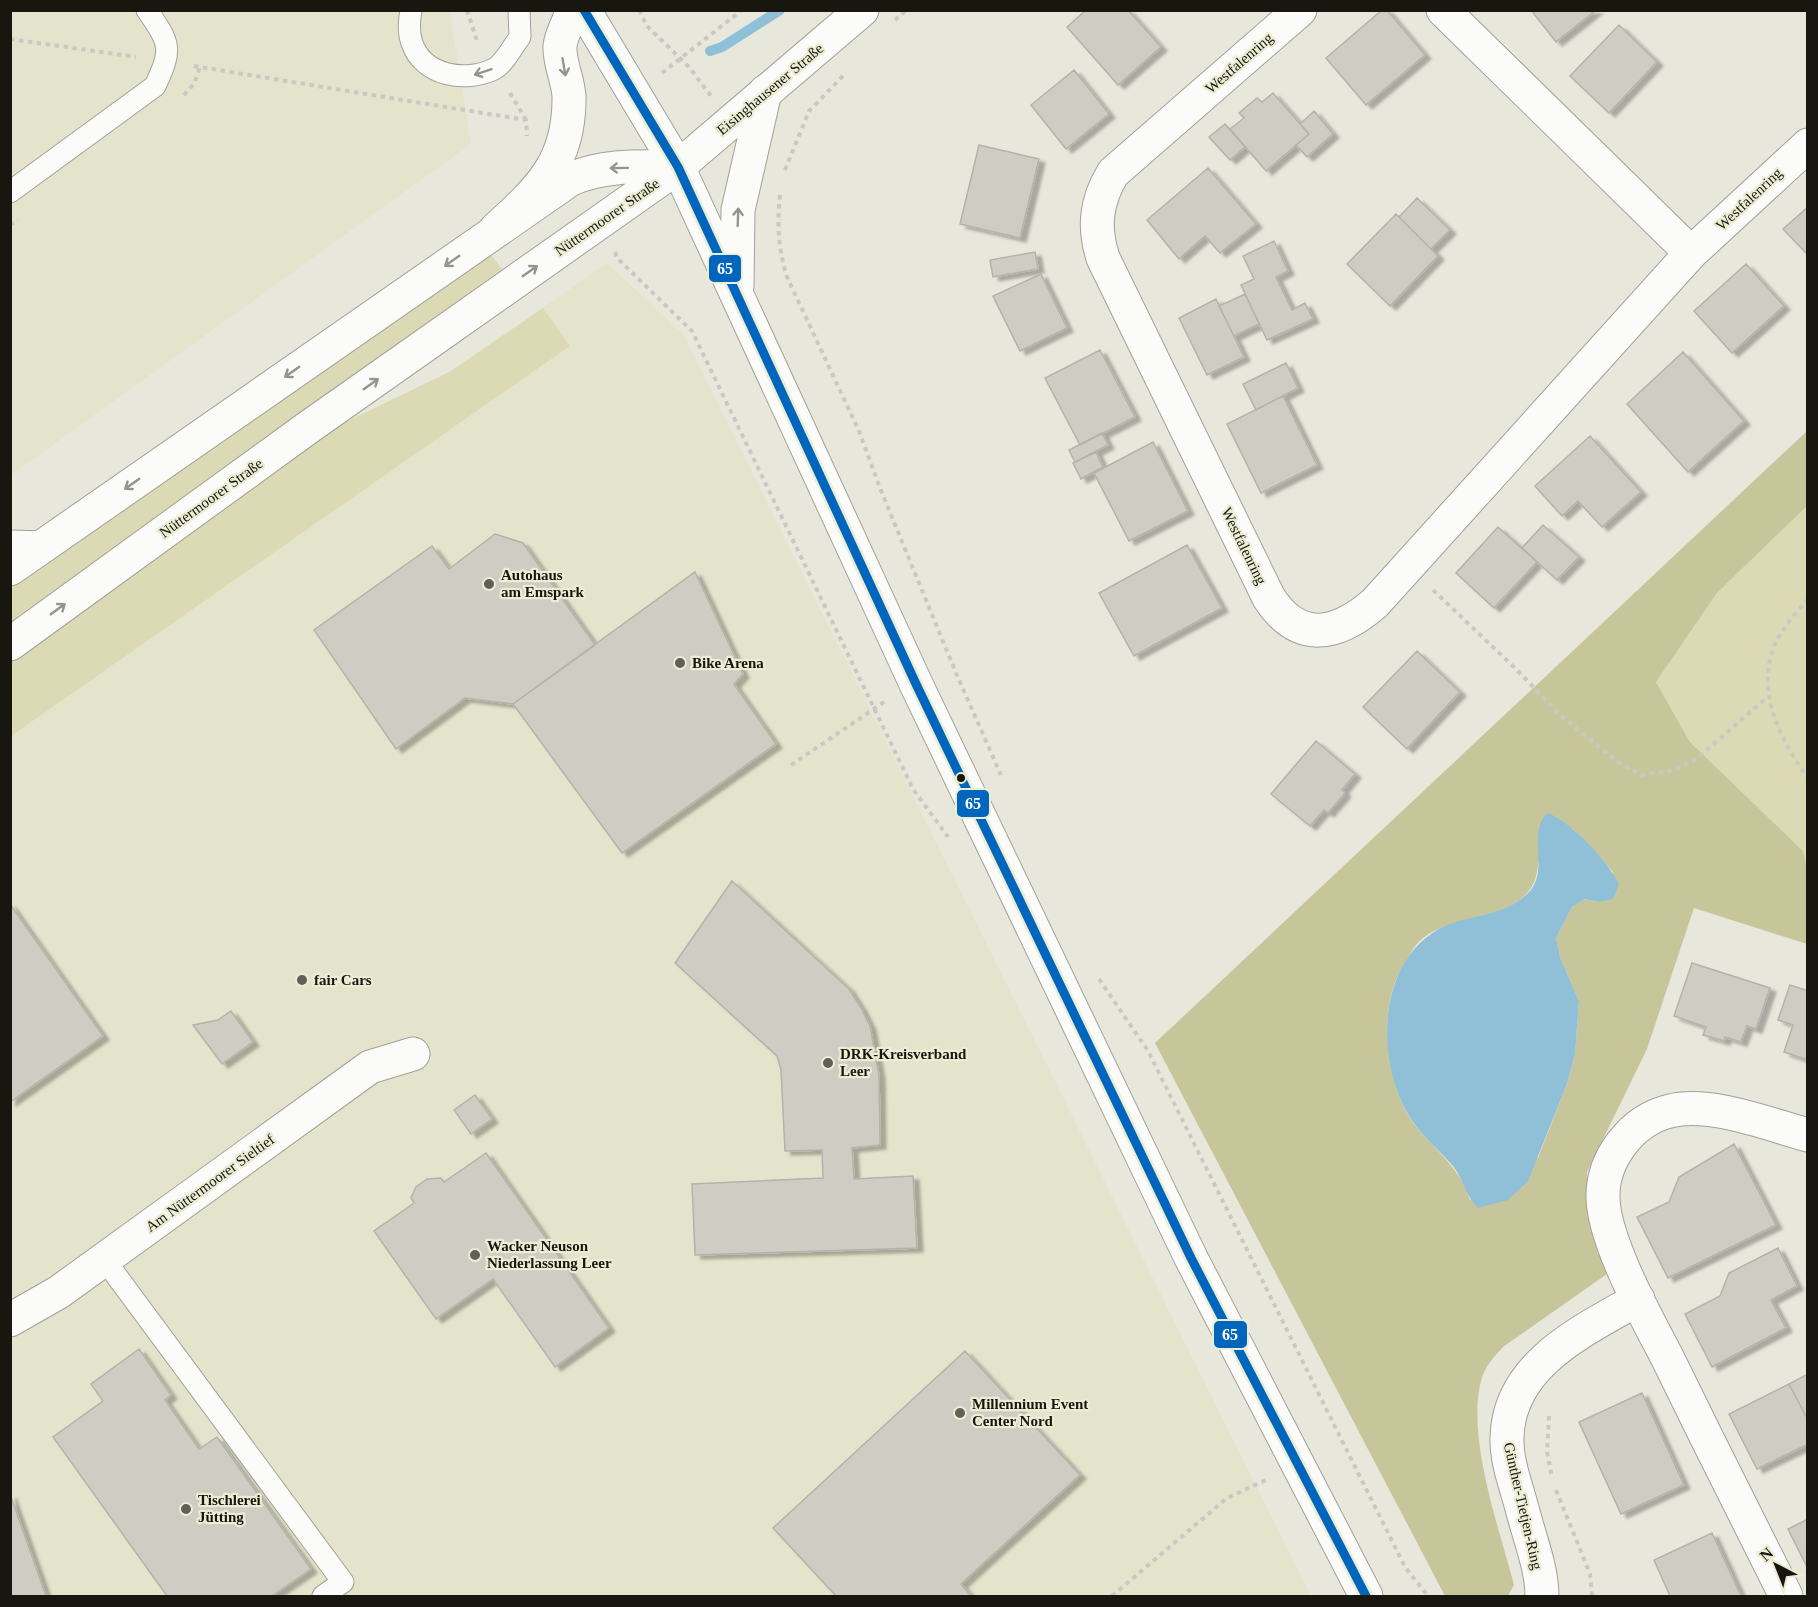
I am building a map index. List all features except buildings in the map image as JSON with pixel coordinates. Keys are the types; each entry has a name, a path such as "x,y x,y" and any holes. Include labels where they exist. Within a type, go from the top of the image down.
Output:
{"street":[{"path":"496,229 544,182 554,168 562,148 568,130 569,94 560,46 573,10"},
{"path":"584,10 678,167 916,684 1191,1258 1366,1596"},
{"name":"Eisinghausener Straße","path":"678,167 862,10"},
{"name":"Westfalenring","path":"1300,10 1113,173 1099,203 1096,230 1103,258 1280,615 1293,625 1306,630 1318,631 1334,628 1362,614 1408,567 1691,253 1808,145"},
{"path":"1443,10 1691,253"},
{"path":"737,297 738,210 765,93"},
{"name":"Nüttermoorer Straße","path":"10,569 571,178 593,170 678,167"},
{"name":"Nüttermoorer Straße","path":"10,644 306,429 678,167"},
{"name":"Am Nüttermoorer Sieltief","path":"10,1320 60,1292 370,1067 413,1054"},
{"path":"1786,1596 1638,1299 1605,1216 1603,1196 1610,1162 1619,1146 1636,1128 1670,1111 1693,1108 1714,1110 1808,1135"},
{"name":"Günther-Tietjen-Ring","path":"1542,1596 1535,1557 1509,1459 1507,1438 1512,1406 1527,1376 1541,1361 1597,1322 1638,1299"}],"lane":[{"path":"10,192 155,86 167,62 167,40 147,10"},
{"path":"411,10 409,29 412,45 422,59 442,74 470,77 496,68 520,37 519,10"},
{"path":"10,541 49,542"},
{"path":"104,1259 343,1582 323,1596"}],"path":[{"path":"639,10 647,26 678,59 689,67 730,122"},
{"path":"678,59 742,10"},
{"path":"890,26 906,10"},
{"path":"10,39 200,67 526,120"},
{"path":"194,84 200,67"},
{"path":"753,148 781,181 809,111 849,69"},
{"path":"780,189 777,227 779,252 787,277 859,430 880,488 938,629 1002,776"},
{"path":"603,220 617,258 692,331 913,789 955,846"},
{"path":"1408,567 1515,668 1562,717 1618,762 1641,775 1671,771 1695,759 1769,696"},
{"path":"1808,599 1775,643 1769,663 1769,696 1778,729 1793,758 1808,778"},
{"path":"791,765 873,707 916,684"},
{"path":"1098,977 1148,1051 1405,1567 1428,1596"},
{"path":"1550,1410 1547,1452 1553,1483 1590,1574 1593,1596"},
{"path":"1112,1596 1227,1498 1270,1479"}],"shaded area":[{"path":"11,11 450,11 471,144 11,475"},
{"path":"487,250 502,269 11,625 10,584"},
{"path":"607,263 683,334 1311,1596 11,1596 10,736 570,346 543,308"},
{"path":"543,308 570,346 11,736 10,663 342,424 451,371"},
{"path":"1807,506 1807,873 1803,851 1690,742 1656,682 1717,593"}],"green space":[{"path":"1807,431 1807,506 1717,593 1656,682 1690,742 1803,851 1808,873 1807,944 1694,908 1647,1049 1587,1172 1587,1203 1607,1274 1503,1347 1488,1365 1482,1377 1478,1400 1481,1453 1493,1509 1514,1585 1508,1596 1445,1596 1155,1043","holes":["1572,828 1613,872 1598,902 1585,899 1572,907 1556,938 1560,957 1579,1001 1575,1054 1567,1084 1538,1158 1470,1200 1454,1169 1414,1124 1399,1095 1390,1060 1387,1024 1395,981 1412,951 1425,937 1443,927 1504,908 1521,899 1533,884 1538,863"]}],"water":[{"path":"1547,813 1567,824 1588,843 1619,884 1613,899 1598,902 1585,899 1572,907 1556,938 1560,957 1579,1001 1575,1054 1567,1084 1528,1181 1508,1200 1478,1208 1453,1166 1417,1128 1401,1100 1392,1075 1388,1048 1388,1021 1392,995 1401,970 1415,949 1434,932 1458,922 1509,907 1530,891 1538,872 1538,841 1541,821"}],"waterway":[{"path":"710,51 722,47 780,10"}],"transit line":[{"name":"65","path":"584,10 678,167 916,684 1191,1258 1366,1596"}],"place":[{"name":"Autohaus am Emspark","path":"489,584"},
{"name":"Bike Arena","path":"680,663"},
{"name":"fair Cars","path":"302,980"},
{"name":"DRK-Kreisverband Leer","path":"828,1063"},
{"name":"Wacker Neuson Niederlassung Leer","path":"475,1255"},
{"name":"Millennium Event Center Nord","path":"960,1413"},
{"name":"Tischlerei Jütting","path":"186,1509"}]}
